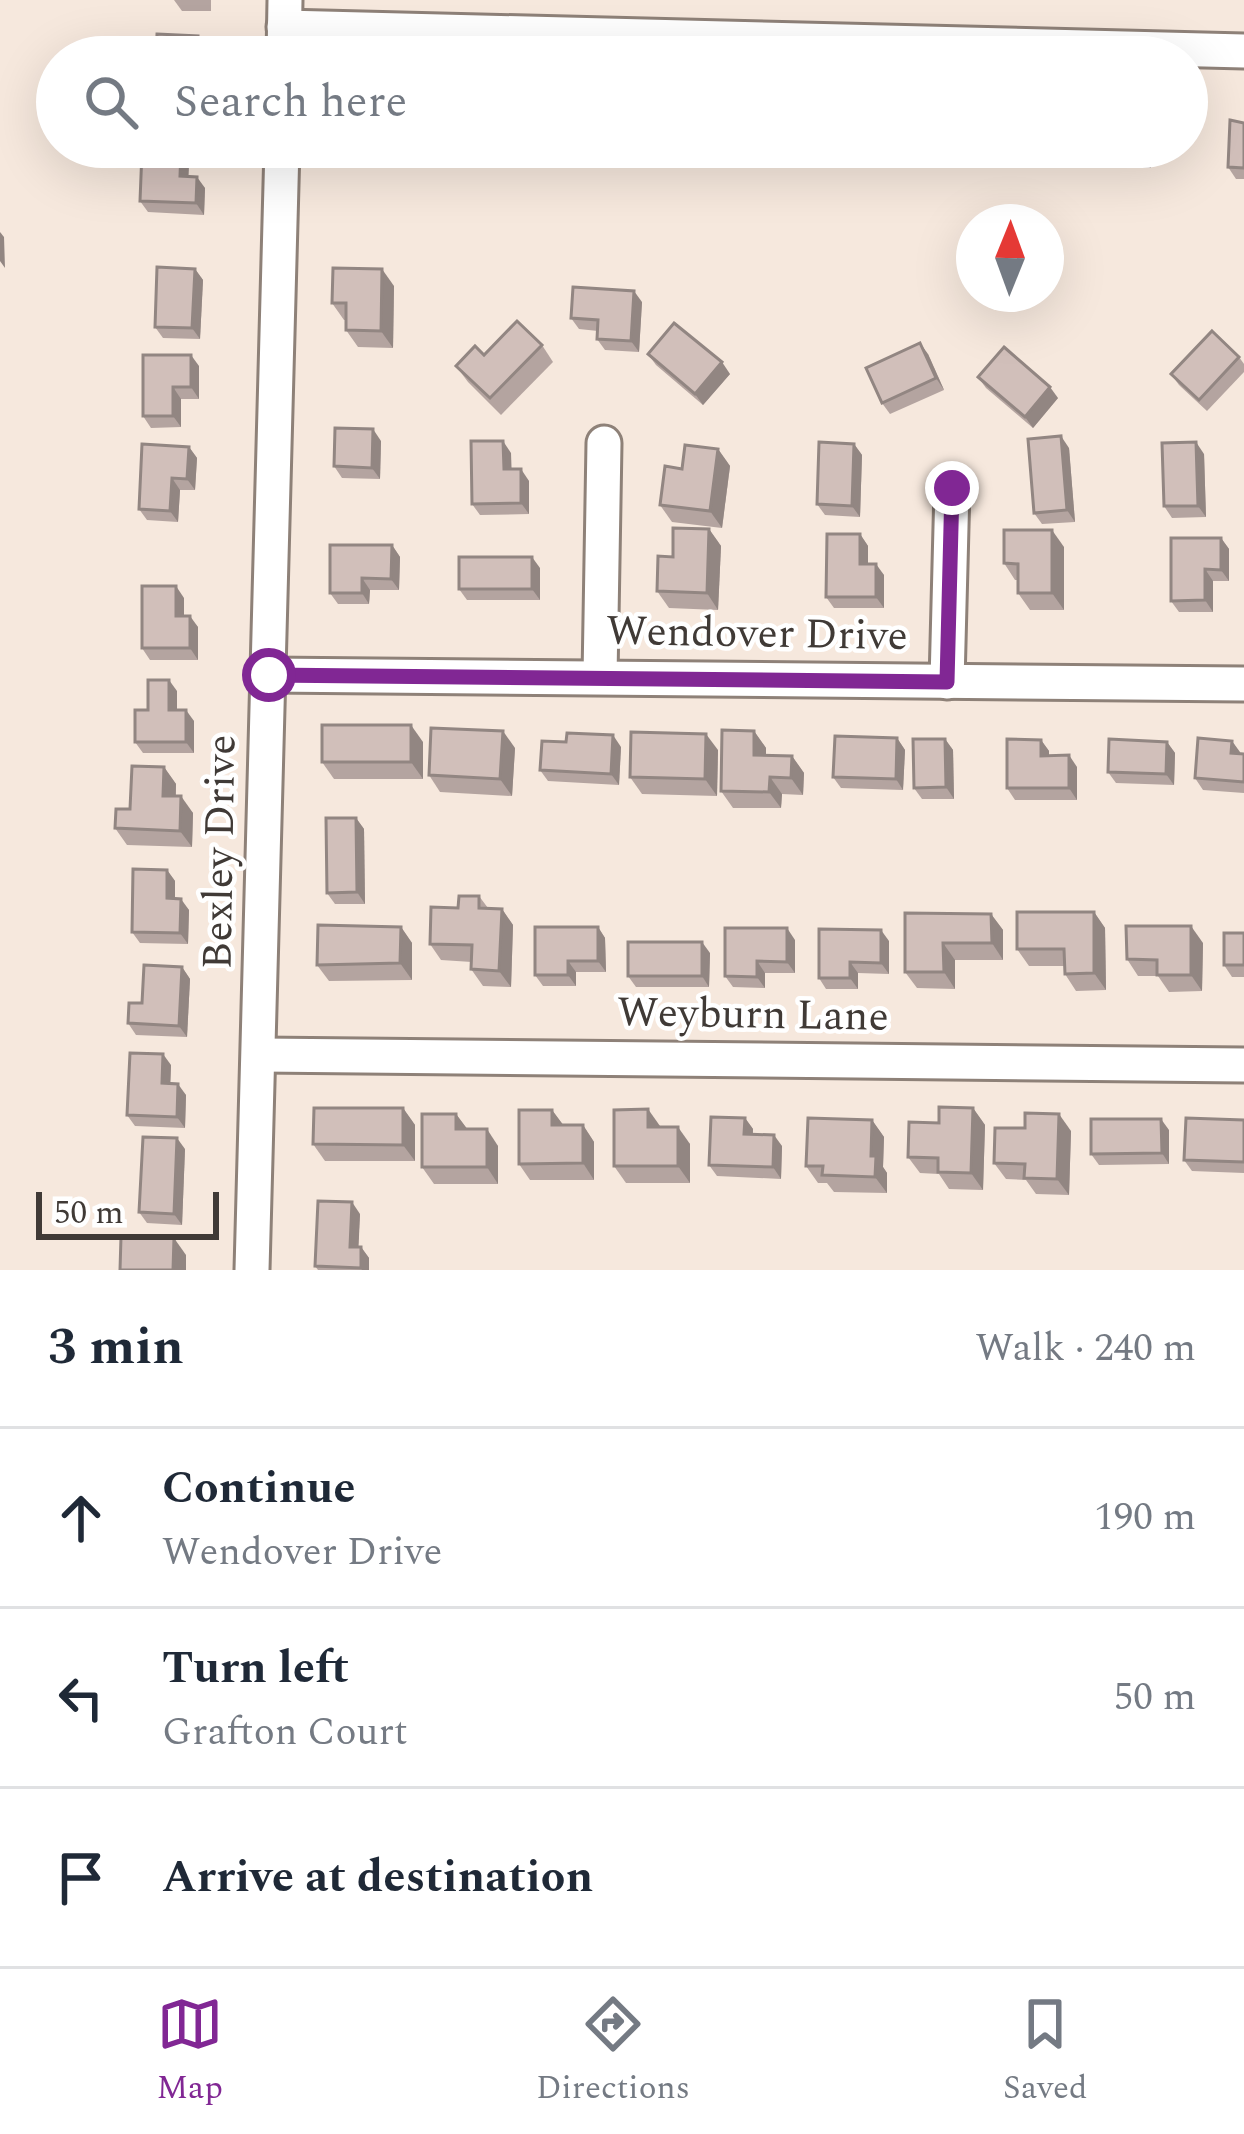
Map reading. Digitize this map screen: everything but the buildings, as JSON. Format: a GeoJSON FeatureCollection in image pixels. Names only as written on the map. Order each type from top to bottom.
{"type":"FeatureCollection","features":[{"type":"Feature","properties":{"kind":"street"},"geometry":{"type":"LineString","coordinates":[[284,28],[618,36]]}},
{"type":"Feature","properties":{"kind":"street"},"geometry":{"type":"LineString","coordinates":[[1208,50],[1244,51]]}},
{"type":"Feature","properties":{"kind":"street","name":"Bexley Drive"},"geometry":{"type":"LineString","coordinates":[[252,1270],[281,168]]}},
{"type":"Feature","properties":{"kind":"street"},"geometry":{"type":"LineString","coordinates":[[600,677],[604,443]]}},
{"type":"Feature","properties":{"kind":"street"},"geometry":{"type":"LineString","coordinates":[[947,682],[952,488]]}},
{"type":"Feature","properties":{"kind":"street","name":"Wendover Drive"},"geometry":{"type":"LineString","coordinates":[[269,675],[1244,684]]}},
{"type":"Feature","properties":{"kind":"street","name":"Weyburn Lane"},"geometry":{"type":"LineString","coordinates":[[261,1054],[1244,1065]]}},
{"type":"Feature","properties":{"kind":"route"},"geometry":{"type":"LineString","coordinates":[[269,675],[947,682],[952,488]]}}]}
